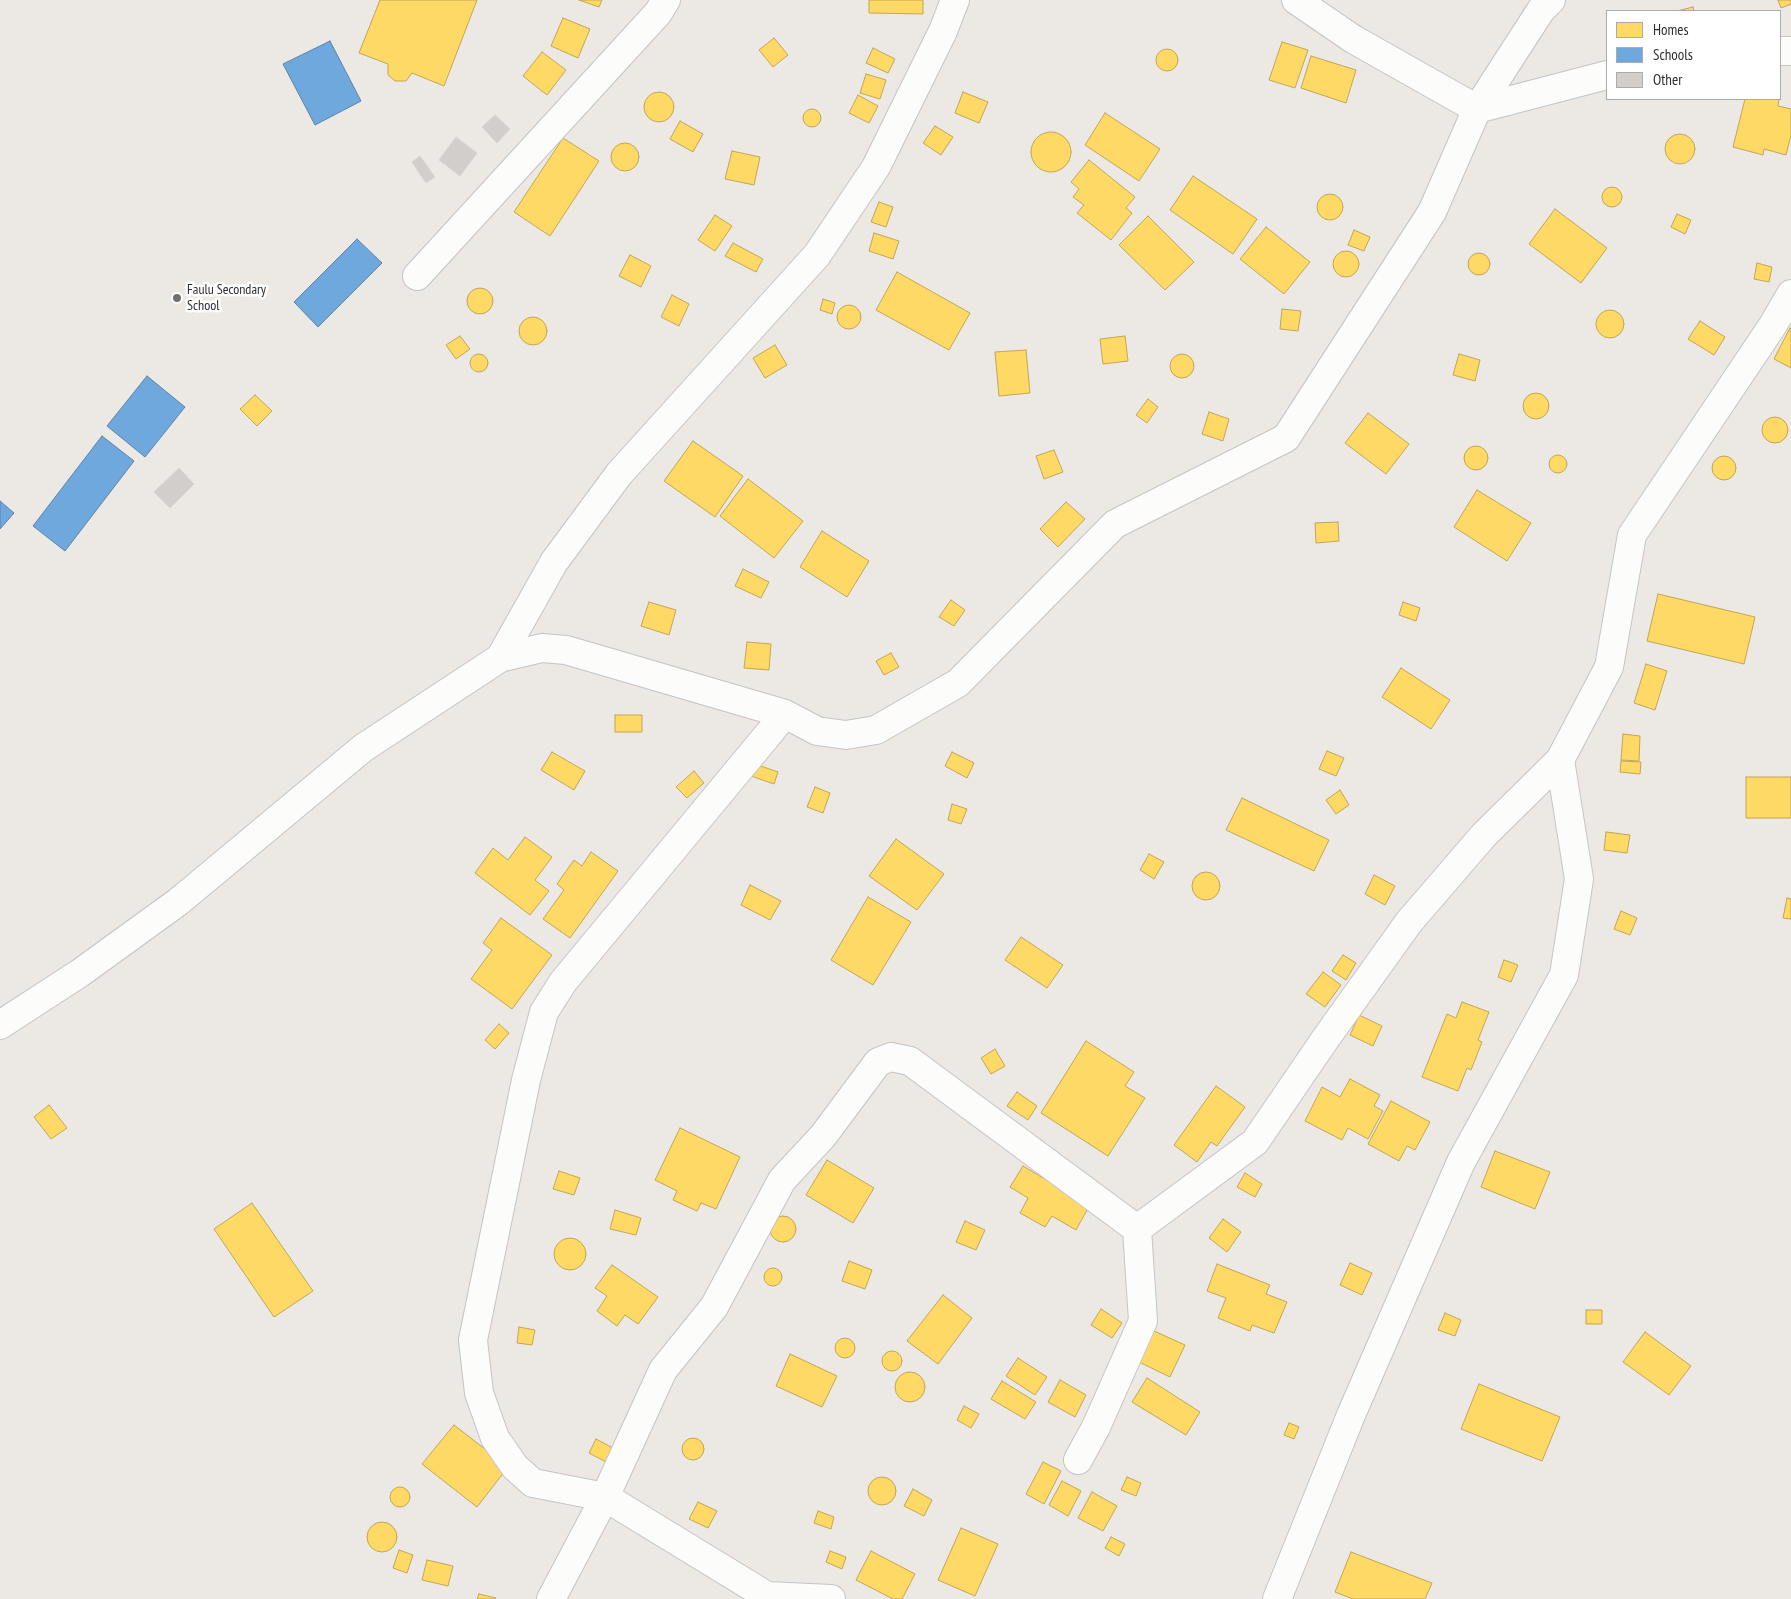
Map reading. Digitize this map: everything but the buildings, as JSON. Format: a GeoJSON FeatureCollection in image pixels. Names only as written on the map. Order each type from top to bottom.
{"type":"FeatureCollection","features":[{"type":"Feature","properties":{"kind":"street"},"geometry":{"type":"LineString","coordinates":[[417,276],[658,13],[666,0]]}},
{"type":"Feature","properties":{"kind":"street"},"geometry":{"type":"LineString","coordinates":[[500,658],[554,562],[619,474],[822,247],[876,167],[943,31],[955,0]]}},
{"type":"Feature","properties":{"kind":"street"},"geometry":{"type":"LineString","coordinates":[[1296,0],[1353,38],[1477,109],[1606,75]]}},
{"type":"Feature","properties":{"kind":"street"},"geometry":{"type":"LineString","coordinates":[[0,1024],[80,974],[178,902],[363,748],[500,658],[542,648],[566,650],[785,714],[817,731],[846,735],[876,730],[958,683],[1115,524],[1286,438],[1432,212],[1477,109],[1541,10],[1551,0]]}},
{"type":"Feature","properties":{"kind":"street"},"geometry":{"type":"LineString","coordinates":[[1137,1228],[1255,1142],[1409,922],[1484,835],[1560,760],[1609,667],[1632,535],[1773,325],[1791,294]]}},
{"type":"Feature","properties":{"kind":"street"},"geometry":{"type":"LineString","coordinates":[[785,714],[563,982],[544,1012],[526,1080],[473,1340],[479,1393],[495,1438],[515,1467],[533,1483],[605,1497],[767,1596],[831,1599]]}},
{"type":"Feature","properties":{"kind":"street"},"geometry":{"type":"LineString","coordinates":[[1277,1599],[1351,1415],[1461,1162],[1564,976],[1579,879],[1560,760]]}},
{"type":"Feature","properties":{"kind":"street"},"geometry":{"type":"LineString","coordinates":[[551,1599],[605,1497],[663,1370],[714,1307],[782,1180],[823,1136],[878,1062],[891,1057],[910,1061],[1137,1228],[1143,1321],[1096,1427],[1078,1460]]}},
{"type":"Feature","properties":{"kind":"place","name":"Faulu Secondary School"},"geometry":{"type":"Point","coordinates":[177,298]}}]}
